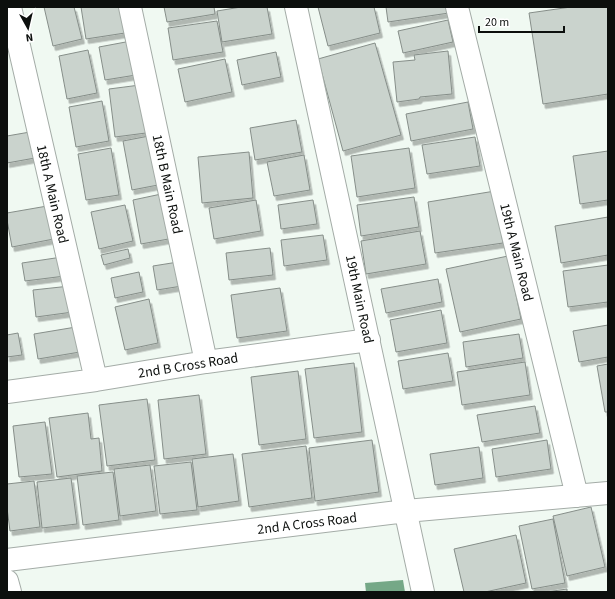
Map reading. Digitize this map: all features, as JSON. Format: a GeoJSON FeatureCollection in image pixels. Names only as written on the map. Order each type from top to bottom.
{"type":"FeatureCollection","features":[{"type":"Feature","properties":{"kind":"street","name":"18th A Main Road"},"geometry":{"type":"LineString","coordinates":[[10,7],[96,380]]}},
{"type":"Feature","properties":{"kind":"street","name":"18th B Main Road"},"geometry":{"type":"LineString","coordinates":[[130,7],[206,362]]}},
{"type":"Feature","properties":{"kind":"street","name":"19th Main Road"},"geometry":{"type":"LineString","coordinates":[[296,7],[423,592]]}},
{"type":"Feature","properties":{"kind":"street","name":"19th A Main Road"},"geometry":{"type":"LineString","coordinates":[[457,7],[577,496]]}},
{"type":"Feature","properties":{"kind":"street","name":"2nd B Cross Road"},"geometry":{"type":"LineString","coordinates":[[7,392],[96,380],[206,362],[369,340]]}},
{"type":"Feature","properties":{"kind":"street","name":"2nd A Cross Road"},"geometry":{"type":"LineString","coordinates":[[7,560],[406,511],[608,493]]}},
{"type":"Feature","properties":{"kind":"street"},"geometry":{"type":"LineString","coordinates":[[7,581],[10,592]]}},
{"type":"Feature","properties":{"kind":"shaded area"},"geometry":{"type":"Polygon","coordinates":[[[403,580],[405,592],[366,592],[365,583],[403,580]]]}},
{"type":"Feature","properties":{"kind":"building"},"geometry":{"type":"Polygon","coordinates":[[[44,7],[74,7],[82,39],[53,46],[44,7]]]}},
{"type":"Feature","properties":{"kind":"building"},"geometry":{"type":"Polygon","coordinates":[[[81,7],[120,7],[125,33],[86,39],[81,7]]]}},
{"type":"Feature","properties":{"kind":"building"},"geometry":{"type":"Polygon","coordinates":[[[164,7],[214,7],[215,14],[167,22],[164,7]]]}},
{"type":"Feature","properties":{"kind":"building"},"geometry":{"type":"Polygon","coordinates":[[[241,7],[267,7],[272,34],[222,42],[217,11],[241,7]]]}},
{"type":"Feature","properties":{"kind":"building"},"geometry":{"type":"Polygon","coordinates":[[[318,7],[374,7],[380,33],[328,46],[318,7]]]}},
{"type":"Feature","properties":{"kind":"building"},"geometry":{"type":"Polygon","coordinates":[[[386,7],[448,7],[449,13],[388,22],[386,7]]]}},
{"type":"Feature","properties":{"kind":"building"},"geometry":{"type":"Polygon","coordinates":[[[571,7],[608,7],[608,94],[543,104],[529,13],[571,7]]]}},
{"type":"Feature","properties":{"kind":"building"},"geometry":{"type":"Polygon","coordinates":[[[448,20],[453,42],[403,53],[398,31],[448,20]]]}},
{"type":"Feature","properties":{"kind":"building"},"geometry":{"type":"Polygon","coordinates":[[[217,21],[223,52],[173,60],[168,28],[217,21]]]}},
{"type":"Feature","properties":{"kind":"building"},"geometry":{"type":"Polygon","coordinates":[[[131,41],[136,75],[105,80],[99,47],[131,41]]]}},
{"type":"Feature","properties":{"kind":"building"},"geometry":{"type":"Polygon","coordinates":[[[375,43],[401,135],[343,151],[318,59],[375,43]]]}},
{"type":"Feature","properties":{"kind":"building"},"geometry":{"type":"Polygon","coordinates":[[[88,50],[97,93],[67,99],[59,56],[88,50]]]}},
{"type":"Feature","properties":{"kind":"building"},"geometry":{"type":"Polygon","coordinates":[[[448,51],[452,94],[420,97],[419,99],[397,102],[393,62],[415,60],[414,55],[448,51]]]}},
{"type":"Feature","properties":{"kind":"building"},"geometry":{"type":"Polygon","coordinates":[[[276,52],[281,77],[242,85],[237,60],[276,52]]]}},
{"type":"Feature","properties":{"kind":"building"},"geometry":{"type":"Polygon","coordinates":[[[225,59],[232,92],[185,102],[178,69],[225,59]]]}},
{"type":"Feature","properties":{"kind":"building"},"geometry":{"type":"Polygon","coordinates":[[[140,85],[146,133],[115,137],[109,89],[140,85]]]}},
{"type":"Feature","properties":{"kind":"building"},"geometry":{"type":"Polygon","coordinates":[[[102,101],[109,141],[76,147],[69,107],[102,101]]]}},
{"type":"Feature","properties":{"kind":"building"},"geometry":{"type":"Polygon","coordinates":[[[468,102],[473,129],[411,141],[406,114],[468,102]]]}},
{"type":"Feature","properties":{"kind":"building"},"geometry":{"type":"Polygon","coordinates":[[[296,120],[302,152],[255,160],[250,128],[296,120]]]}},
{"type":"Feature","properties":{"kind":"building"},"geometry":{"type":"Polygon","coordinates":[[[30,132],[35,158],[7,163],[7,136],[30,132]]]}},
{"type":"Feature","properties":{"kind":"building"},"geometry":{"type":"Polygon","coordinates":[[[149,136],[158,185],[132,190],[123,141],[149,136]]]}},
{"type":"Feature","properties":{"kind":"building"},"geometry":{"type":"Polygon","coordinates":[[[475,137],[480,166],[427,174],[422,145],[475,137]]]}},
{"type":"Feature","properties":{"kind":"building"},"geometry":{"type":"Polygon","coordinates":[[[111,148],[119,195],[86,200],[78,154],[111,148]]]}},
{"type":"Feature","properties":{"kind":"building"},"geometry":{"type":"Polygon","coordinates":[[[409,148],[415,188],[357,197],[351,156],[409,148]]]}},
{"type":"Feature","properties":{"kind":"building"},"geometry":{"type":"Polygon","coordinates":[[[608,151],[608,200],[580,204],[573,156],[608,151]]]}},
{"type":"Feature","properties":{"kind":"building"},"geometry":{"type":"Polygon","coordinates":[[[249,152],[253,198],[202,203],[198,157],[249,152]]]}},
{"type":"Feature","properties":{"kind":"building"},"geometry":{"type":"Polygon","coordinates":[[[304,155],[310,190],[274,196],[267,162],[304,155]]]}},
{"type":"Feature","properties":{"kind":"building"},"geometry":{"type":"Polygon","coordinates":[[[495,191],[503,243],[435,253],[428,202],[495,191]]]}},
{"type":"Feature","properties":{"kind":"building"},"geometry":{"type":"Polygon","coordinates":[[[166,193],[174,238],[141,244],[133,200],[166,193]]]}},
{"type":"Feature","properties":{"kind":"building"},"geometry":{"type":"Polygon","coordinates":[[[414,197],[419,227],[361,236],[357,205],[414,197]]]}},
{"type":"Feature","properties":{"kind":"building"},"geometry":{"type":"Polygon","coordinates":[[[256,200],[261,231],[214,239],[209,208],[256,200]]]}},
{"type":"Feature","properties":{"kind":"building"},"geometry":{"type":"Polygon","coordinates":[[[313,200],[317,224],[281,229],[278,205],[313,200]]]}},
{"type":"Feature","properties":{"kind":"building"},"geometry":{"type":"Polygon","coordinates":[[[53,205],[59,238],[12,247],[7,213],[53,205]]]}},
{"type":"Feature","properties":{"kind":"building"},"geometry":{"type":"Polygon","coordinates":[[[125,205],[133,241],[99,249],[91,212],[125,205]]]}},
{"type":"Feature","properties":{"kind":"building"},"geometry":{"type":"Polygon","coordinates":[[[608,217],[608,255],[561,263],[555,226],[608,217]]]}},
{"type":"Feature","properties":{"kind":"building"},"geometry":{"type":"Polygon","coordinates":[[[420,231],[426,264],[366,274],[361,241],[420,231]]]}},
{"type":"Feature","properties":{"kind":"building"},"geometry":{"type":"Polygon","coordinates":[[[323,235],[327,260],[284,266],[281,240],[323,235]]]}},
{"type":"Feature","properties":{"kind":"building"},"geometry":{"type":"Polygon","coordinates":[[[270,248],[273,275],[229,280],[226,253],[270,248]]]}},
{"type":"Feature","properties":{"kind":"building"},"geometry":{"type":"Polygon","coordinates":[[[128,249],[130,258],[104,265],[101,255],[128,249]]]}},
{"type":"Feature","properties":{"kind":"building"},"geometry":{"type":"Polygon","coordinates":[[[508,256],[521,319],[460,332],[446,269],[508,256]]]}},
{"type":"Feature","properties":{"kind":"building"},"geometry":{"type":"Polygon","coordinates":[[[62,257],[65,276],[25,281],[22,263],[62,257]]]}},
{"type":"Feature","properties":{"kind":"building"},"geometry":{"type":"Polygon","coordinates":[[[178,262],[182,286],[157,290],[153,266],[178,262]]]}},
{"type":"Feature","properties":{"kind":"building"},"geometry":{"type":"Polygon","coordinates":[[[608,265],[608,302],[568,307],[563,271],[608,265]]]}},
{"type":"Feature","properties":{"kind":"building"},"geometry":{"type":"Polygon","coordinates":[[[139,272],[143,292],[115,298],[111,278],[139,272]]]}},
{"type":"Feature","properties":{"kind":"building"},"geometry":{"type":"Polygon","coordinates":[[[438,279],[442,302],[386,313],[381,289],[438,279]]]}},
{"type":"Feature","properties":{"kind":"building"},"geometry":{"type":"Polygon","coordinates":[[[70,286],[73,312],[36,317],[33,290],[70,286]]]}},
{"type":"Feature","properties":{"kind":"building"},"geometry":{"type":"Polygon","coordinates":[[[280,288],[287,331],[237,338],[231,295],[280,288]]]}},
{"type":"Feature","properties":{"kind":"building"},"geometry":{"type":"Polygon","coordinates":[[[149,299],[158,343],[125,350],[115,307],[149,299]]]}},
{"type":"Feature","properties":{"kind":"building"},"geometry":{"type":"Polygon","coordinates":[[[441,310],[447,343],[396,352],[390,320],[441,310]]]}},
{"type":"Feature","properties":{"kind":"building"},"geometry":{"type":"Polygon","coordinates":[[[608,325],[608,357],[579,362],[573,331],[608,325]]]}},
{"type":"Feature","properties":{"kind":"building"},"geometry":{"type":"Polygon","coordinates":[[[76,327],[80,352],[38,359],[34,334],[76,327]]]}},
{"type":"Feature","properties":{"kind":"building"},"geometry":{"type":"Polygon","coordinates":[[[18,333],[22,355],[7,357],[7,335],[18,333]]]}},
{"type":"Feature","properties":{"kind":"building"},"geometry":{"type":"Polygon","coordinates":[[[519,334],[523,358],[466,367],[463,342],[519,334]]]}},
{"type":"Feature","properties":{"kind":"building"},"geometry":{"type":"Polygon","coordinates":[[[448,353],[453,381],[403,389],[398,361],[448,353]]]}},
{"type":"Feature","properties":{"kind":"building"},"geometry":{"type":"Polygon","coordinates":[[[525,362],[530,395],[462,405],[457,372],[525,362]]]}},
{"type":"Feature","properties":{"kind":"building"},"geometry":{"type":"Polygon","coordinates":[[[354,363],[362,432],[314,438],[305,369],[354,363]]]}},
{"type":"Feature","properties":{"kind":"building"},"geometry":{"type":"Polygon","coordinates":[[[608,364],[608,412],[605,412],[597,366],[608,364]]]}},
{"type":"Feature","properties":{"kind":"building"},"geometry":{"type":"Polygon","coordinates":[[[298,371],[306,439],[259,445],[251,377],[298,371]]]}},
{"type":"Feature","properties":{"kind":"building"},"geometry":{"type":"Polygon","coordinates":[[[199,395],[206,454],[164,459],[158,400],[199,395]]]}},
{"type":"Feature","properties":{"kind":"building"},"geometry":{"type":"Polygon","coordinates":[[[147,399],[155,460],[107,466],[99,405],[147,399]]]}},
{"type":"Feature","properties":{"kind":"building"},"geometry":{"type":"Polygon","coordinates":[[[535,406],[540,433],[482,442],[477,415],[535,406]]]}},
{"type":"Feature","properties":{"kind":"building"},"geometry":{"type":"Polygon","coordinates":[[[88,413],[91,439],[99,438],[102,471],[57,477],[49,418],[88,413]]]}},
{"type":"Feature","properties":{"kind":"building"},"geometry":{"type":"Polygon","coordinates":[[[45,422],[52,474],[19,477],[13,426],[45,422]]]}},
{"type":"Feature","properties":{"kind":"building"},"geometry":{"type":"Polygon","coordinates":[[[372,440],[379,492],[315,501],[309,448],[372,440]]]}},
{"type":"Feature","properties":{"kind":"building"},"geometry":{"type":"Polygon","coordinates":[[[547,440],[551,469],[496,477],[492,449],[547,440]]]}},
{"type":"Feature","properties":{"kind":"building"},"geometry":{"type":"Polygon","coordinates":[[[306,446],[312,498],[249,507],[242,454],[306,446]]]}},
{"type":"Feature","properties":{"kind":"building"},"geometry":{"type":"Polygon","coordinates":[[[479,447],[483,478],[435,485],[430,454],[479,447]]]}},
{"type":"Feature","properties":{"kind":"building"},"geometry":{"type":"Polygon","coordinates":[[[233,454],[239,501],[198,507],[192,459],[233,454]]]}},
{"type":"Feature","properties":{"kind":"building"},"geometry":{"type":"Polygon","coordinates":[[[191,462],[197,510],[160,514],[154,466],[191,462]]]}},
{"type":"Feature","properties":{"kind":"building"},"geometry":{"type":"Polygon","coordinates":[[[150,465],[156,511],[120,516],[114,469],[150,465]]]}},
{"type":"Feature","properties":{"kind":"building"},"geometry":{"type":"Polygon","coordinates":[[[113,472],[119,520],[83,525],[77,476],[113,472]]]}},
{"type":"Feature","properties":{"kind":"building"},"geometry":{"type":"Polygon","coordinates":[[[71,478],[77,524],[42,528],[37,482],[71,478]]]}},
{"type":"Feature","properties":{"kind":"building"},"geometry":{"type":"Polygon","coordinates":[[[34,481],[40,527],[10,531],[7,508],[7,484],[34,481]]]}},
{"type":"Feature","properties":{"kind":"building"},"geometry":{"type":"Polygon","coordinates":[[[591,507],[605,567],[567,576],[553,516],[591,507]]]}},
{"type":"Feature","properties":{"kind":"building"},"geometry":{"type":"Polygon","coordinates":[[[553,519],[565,583],[532,589],[519,526],[553,519]]]}},
{"type":"Feature","properties":{"kind":"building"},"geometry":{"type":"Polygon","coordinates":[[[516,535],[526,583],[485,592],[464,592],[454,549],[516,535]]]}},
{"type":"Feature","properties":{"kind":"building"},"geometry":{"type":"Polygon","coordinates":[[[567,589],[567,592],[546,592],[567,589]]]}}]}
